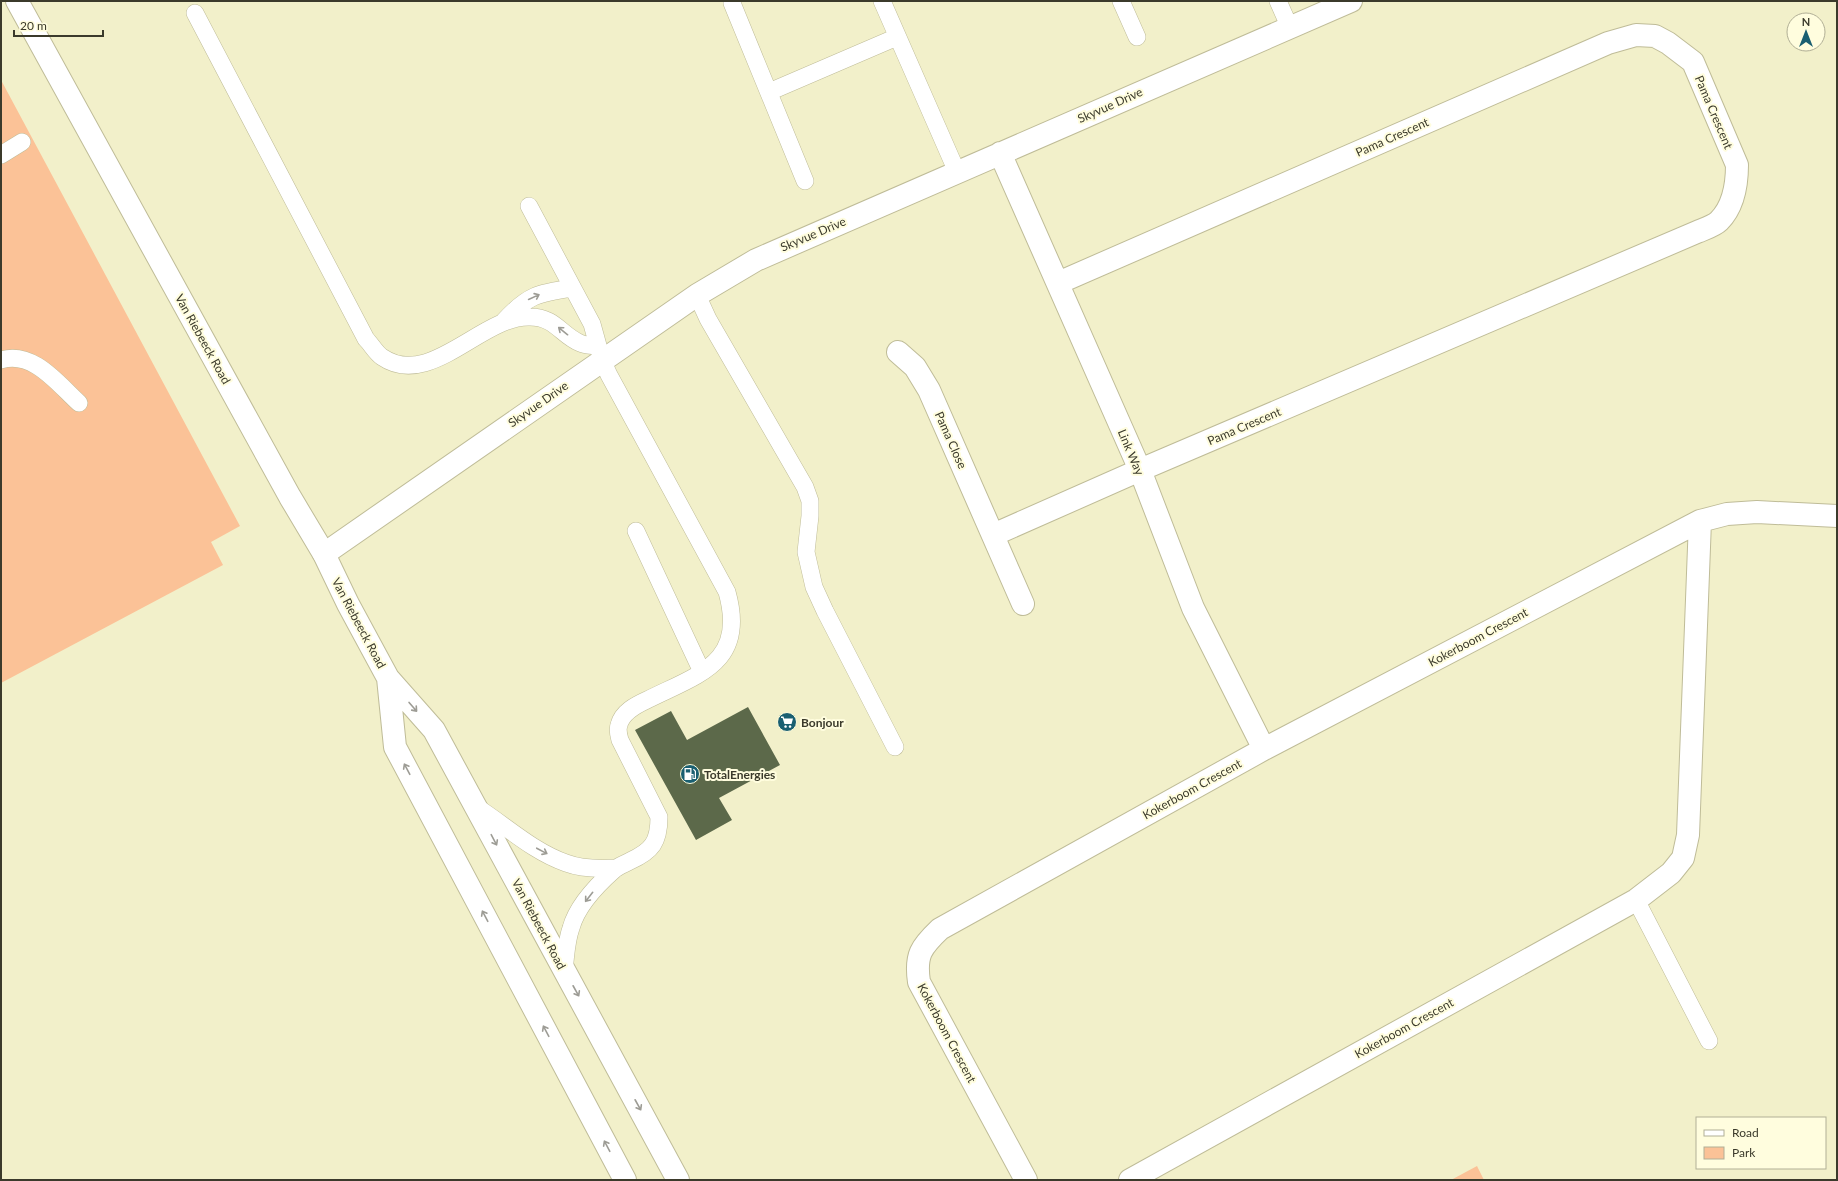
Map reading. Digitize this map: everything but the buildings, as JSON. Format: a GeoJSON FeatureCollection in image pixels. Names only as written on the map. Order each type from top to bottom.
{"type":"FeatureCollection","features":[{"type":"Feature","properties":{"kind":"street","name":"Van Riebeeck Road"},"geometry":{"type":"LineString","coordinates":[[17,1],[290,497],[324,554],[348,604],[388,678],[434,730],[678,1180]]}},
{"type":"Feature","properties":{"kind":"street","name":"Skyvue Drive"},"geometry":{"type":"LineString","coordinates":[[324,554],[600,353],[756,260],[1351,1]]}},
{"type":"Feature","properties":{"kind":"street","name":"Pama Crescent"},"geometry":{"type":"LineString","coordinates":[[1058,283],[1608,43],[1636,35],[1654,36],[1668,42],[1693,62],[1736,165],[1737,180],[1734,195],[1730,207],[1718,222],[1140,470]]}},
{"type":"Feature","properties":{"kind":"street","name":"Link Way"},"geometry":{"type":"LineString","coordinates":[[1000,153],[1140,470],[1193,608],[1264,749]]}},
{"type":"Feature","properties":{"kind":"street","name":"Pama Close"},"geometry":{"type":"LineString","coordinates":[[898,352],[915,368],[930,390],[1023,604]]}},
{"type":"Feature","properties":{"kind":"street"},"geometry":{"type":"LineString","coordinates":[[993,535],[1140,470]]}},
{"type":"Feature","properties":{"kind":"street","name":"Kokerboom Crescent"},"geometry":{"type":"LineString","coordinates":[[1026,1180],[919,982],[917,967],[919,954],[927,942],[940,929],[1264,749],[1700,521],[1727,514],[1757,512],[1837,516]]}},
{"type":"Feature","properties":{"kind":"street","name":"Kokerboom Crescent"},"geometry":{"type":"LineString","coordinates":[[1130,1180],[1636,900],[1671,873],[1682,858],[1688,835],[1700,521]]}},
{"type":"Feature","properties":{"kind":"street","name":"Van Riebeeck Road"},"geometry":{"type":"LineString","coordinates":[[388,678],[395,747],[625,1180]]}},
{"type":"Feature","properties":{"kind":"lane"},"geometry":{"type":"LineString","coordinates":[[882,1],[957,172]]}},
{"type":"Feature","properties":{"kind":"lane"},"geometry":{"type":"LineString","coordinates":[[1121,1],[1137,37]]}},
{"type":"Feature","properties":{"kind":"lane"},"geometry":{"type":"LineString","coordinates":[[1278,1],[1290,28]]}},
{"type":"Feature","properties":{"kind":"lane"},"geometry":{"type":"LineString","coordinates":[[732,3],[805,181]]}},
{"type":"Feature","properties":{"kind":"lane"},"geometry":{"type":"LineString","coordinates":[[195,13],[366,339],[382,357],[404,366],[431,361],[504,322],[518,317],[540,318],[552,323],[580,343],[600,353]]}},
{"type":"Feature","properties":{"kind":"lane"},"geometry":{"type":"LineString","coordinates":[[769,92],[897,37]]}},
{"type":"Feature","properties":{"kind":"lane"},"geometry":{"type":"LineString","coordinates":[[1,155],[22,142]]}},
{"type":"Feature","properties":{"kind":"lane"},"geometry":{"type":"LineString","coordinates":[[529,206],[592,324],[600,353],[621,398],[728,592],[733,611],[732,632],[727,647],[718,661],[702,672],[635,706],[621,719],[618,727],[620,740],[659,817],[659,830],[655,842],[645,854],[615,868],[597,886],[582,905],[571,927],[564,970]]}},
{"type":"Feature","properties":{"kind":"lane"},"geometry":{"type":"LineString","coordinates":[[504,322],[521,303],[530,298],[545,292],[572,288]]}},
{"type":"Feature","properties":{"kind":"lane"},"geometry":{"type":"LineString","coordinates":[[697,295],[708,320],[805,487],[810,500],[810,516],[806,552],[814,587],[895,747]]}},
{"type":"Feature","properties":{"kind":"lane"},"geometry":{"type":"LineString","coordinates":[[1,360],[15,358],[24,359],[35,364],[79,403]]}},
{"type":"Feature","properties":{"kind":"lane"},"geometry":{"type":"LineString","coordinates":[[636,531],[702,672]]}},
{"type":"Feature","properties":{"kind":"lane"},"geometry":{"type":"LineString","coordinates":[[475,806],[503,824],[523,840],[566,864],[592,869],[615,868]]}},
{"type":"Feature","properties":{"kind":"lane"},"geometry":{"type":"LineString","coordinates":[[1636,900],[1709,1041]]}},
{"type":"Feature","properties":{"kind":"green space"},"geometry":{"type":"Polygon","coordinates":[[[1,80],[240,526],[211,542],[223,565],[1,683],[1,80]]]}},
{"type":"Feature","properties":{"kind":"green space"},"geometry":{"type":"Polygon","coordinates":[[[1477,1166],[1484,1180],[1451,1180],[1477,1166]]]}},
{"type":"Feature","properties":{"kind":"place","name":"Bonjour"},"geometry":{"type":"Point","coordinates":[787,722]}},
{"type":"Feature","properties":{"kind":"place","name":"TotalEnergies"},"geometry":{"type":"Point","coordinates":[690,774]}}]}
